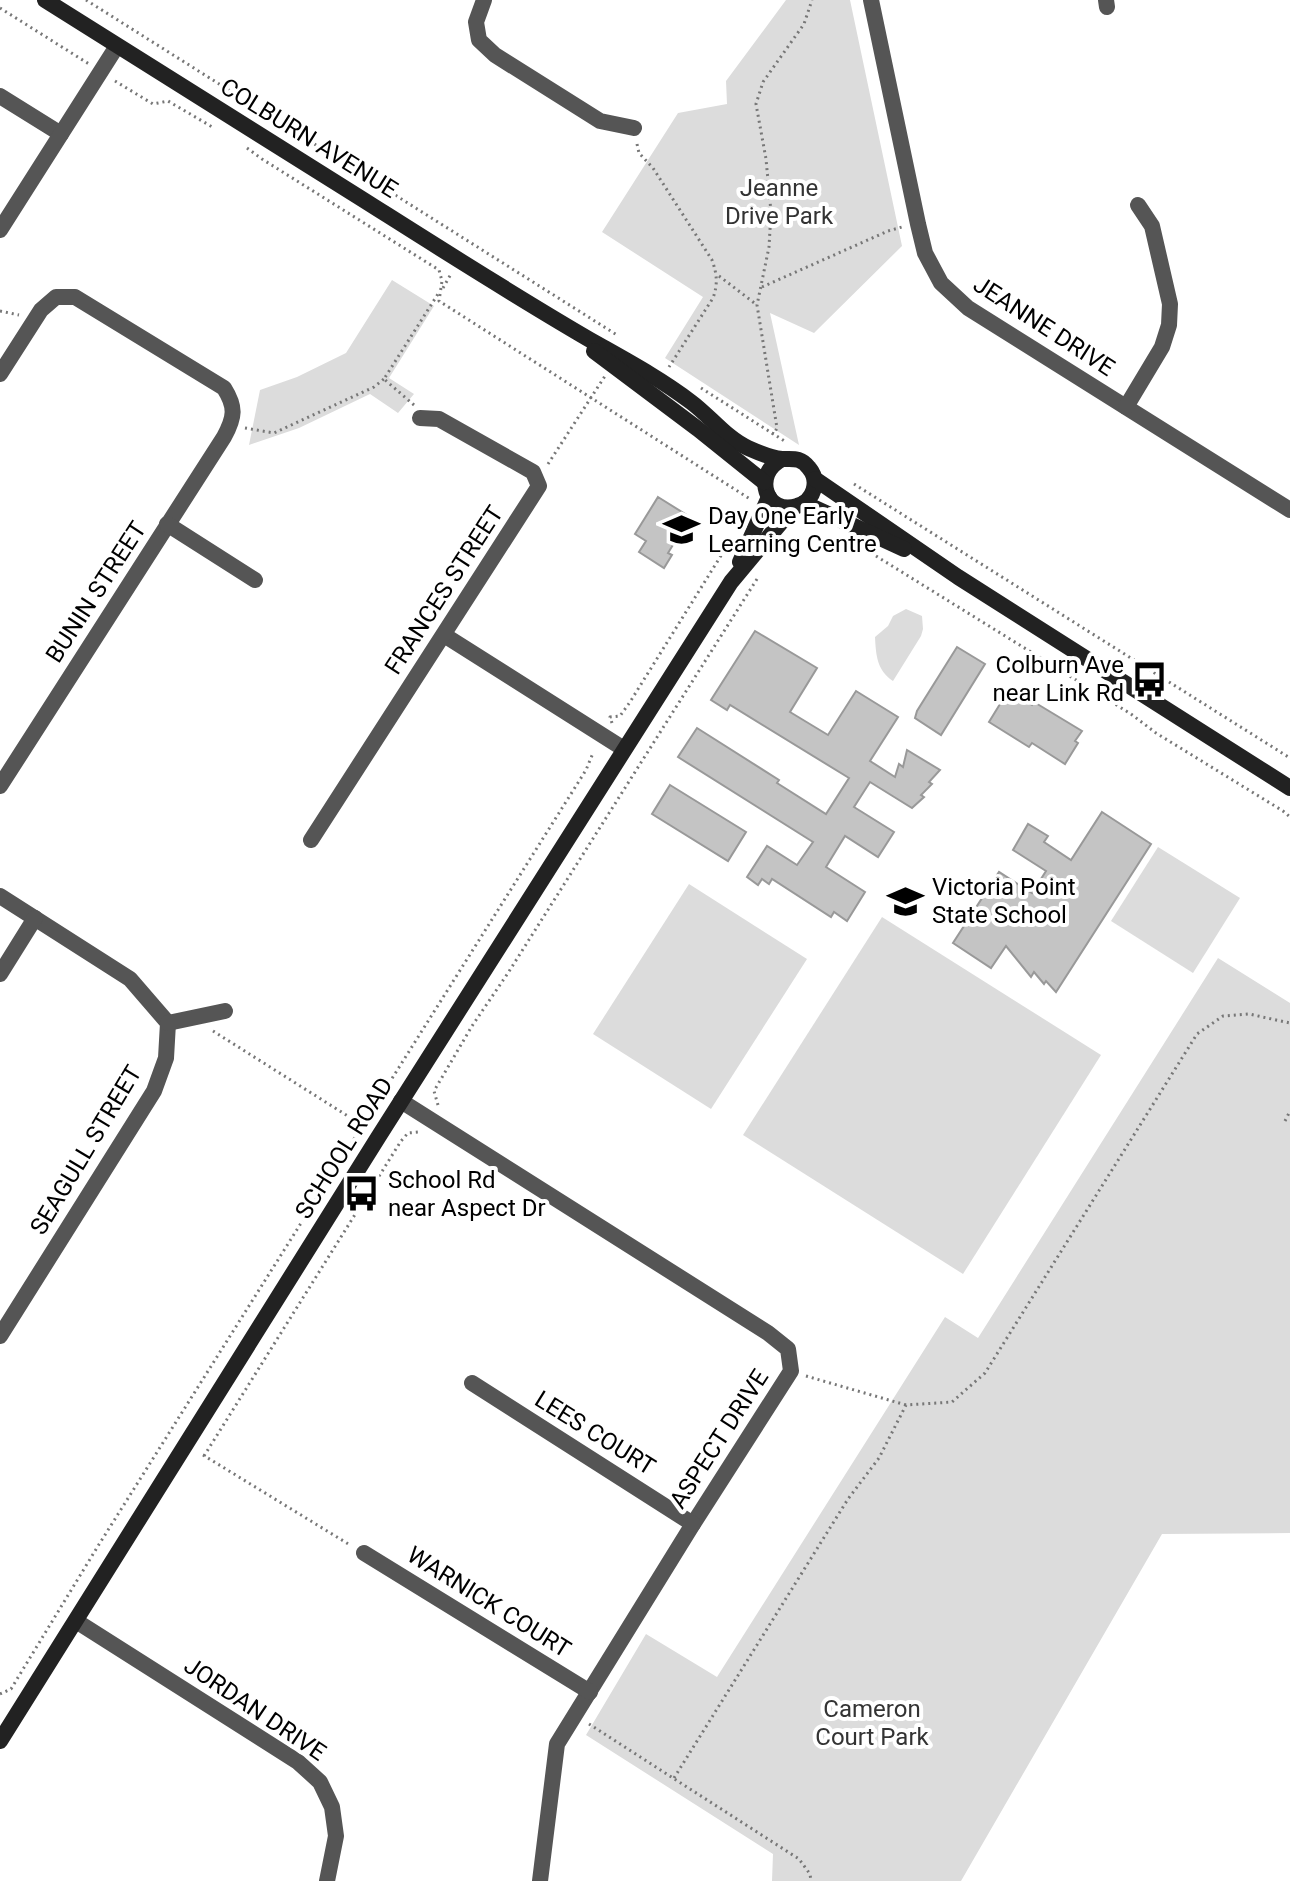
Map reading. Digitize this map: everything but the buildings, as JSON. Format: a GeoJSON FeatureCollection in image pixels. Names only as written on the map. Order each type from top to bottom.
{"type":"FeatureCollection","features":[{"type":"Feature","properties":{"kind":"main road","name":"COLBURN AVENUE"},"geometry":{"type":"LineString","coordinates":[[45,0],[548,316],[665,382],[747,448],[782,459],[799,459],[807,464],[815,479],[942,566],[1290,788]]}},
{"type":"Feature","properties":{"kind":"main road","name":"COLBURN AVENUE"},"geometry":{"type":"LineString","coordinates":[[548,316],[698,429],[767,490],[780,506],[798,505],[942,566]]}},
{"type":"Feature","properties":{"kind":"main road"},"geometry":{"type":"LineString","coordinates":[[767,490],[769,467],[782,459]]}},
{"type":"Feature","properties":{"kind":"main road"},"geometry":{"type":"LineString","coordinates":[[798,505],[813,493],[815,479]]}},
{"type":"Feature","properties":{"kind":"main road","name":"SCHOOL ROAD"},"geometry":{"type":"LineString","coordinates":[[731,582],[767,490]]}},
{"type":"Feature","properties":{"kind":"main road","name":"SCHOOL ROAD"},"geometry":{"type":"LineString","coordinates":[[0,1741],[6,1718],[76,1621],[731,582],[798,505]]}},
{"type":"Feature","properties":{"kind":"street"},"geometry":{"type":"LineString","coordinates":[[484,0],[476,22],[479,40],[495,55],[600,121],[634,128]]}},
{"type":"Feature","properties":{"kind":"street","name":"JEANNE DRIVE"},"geometry":{"type":"LineString","coordinates":[[871,0],[925,253],[941,283],[968,308],[1290,510]]}},
{"type":"Feature","properties":{"kind":"street"},"geometry":{"type":"LineString","coordinates":[[0,230],[117,46]]}},
{"type":"Feature","properties":{"kind":"street"},"geometry":{"type":"LineString","coordinates":[[0,96],[61,134]]}},
{"type":"Feature","properties":{"kind":"street"},"geometry":{"type":"LineString","coordinates":[[1126,407],[1162,347],[1169,325],[1170,304],[1152,226],[1138,205]]}},
{"type":"Feature","properties":{"kind":"street"},"geometry":{"type":"LineString","coordinates":[[0,374],[41,310],[56,297],[75,297],[224,388],[232,402],[231,424]]}},
{"type":"Feature","properties":{"kind":"street"},"geometry":{"type":"LineString","coordinates":[[420,418],[439,419],[533,472],[539,486]]}},
{"type":"Feature","properties":{"kind":"street","name":"BUNIN STREET"},"geometry":{"type":"LineString","coordinates":[[0,786],[231,424]]}},
{"type":"Feature","properties":{"kind":"street","name":"FRANCES STREET"},"geometry":{"type":"LineString","coordinates":[[311,840],[539,486]]}},
{"type":"Feature","properties":{"kind":"street"},"geometry":{"type":"LineString","coordinates":[[167,524],[255,580]]}},
{"type":"Feature","properties":{"kind":"street"},"geometry":{"type":"LineString","coordinates":[[444,635],[624,749]]}},
{"type":"Feature","properties":{"kind":"street"},"geometry":{"type":"LineString","coordinates":[[0,896],[130,979],[168,1023],[225,1011]]}},
{"type":"Feature","properties":{"kind":"street"},"geometry":{"type":"LineString","coordinates":[[0,974],[35,918]]}},
{"type":"Feature","properties":{"kind":"street","name":"SEAGULL STREET"},"geometry":{"type":"LineString","coordinates":[[0,1336],[154,1091],[166,1058],[168,1023]]}},
{"type":"Feature","properties":{"kind":"street","name":"ASPECT DRIVE"},"geometry":{"type":"LineString","coordinates":[[401,1101],[768,1333],[788,1349],[791,1371],[557,1744],[540,1881]]}},
{"type":"Feature","properties":{"kind":"street","name":"LEES COURT"},"geometry":{"type":"LineString","coordinates":[[472,1383],[693,1524]]}},
{"type":"Feature","properties":{"kind":"street","name":"WARNICK COURT"},"geometry":{"type":"LineString","coordinates":[[364,1553],[590,1692]]}},
{"type":"Feature","properties":{"kind":"street","name":"JORDAN DRIVE"},"geometry":{"type":"LineString","coordinates":[[76,1621],[298,1762],[320,1782],[332,1807],[336,1836],[327,1881]]}},
{"type":"Feature","properties":{"kind":"path"},"geometry":{"type":"LineString","coordinates":[[747,448],[761,426],[774,434],[777,428],[757,305],[769,247],[771,212],[756,104],[763,82],[804,24],[812,0]]}},
{"type":"Feature","properties":{"kind":"path"},"geometry":{"type":"LineString","coordinates":[[0,8],[153,104],[168,101],[216,129]]}},
{"type":"Feature","properties":{"kind":"path"},"geometry":{"type":"LineString","coordinates":[[634,128],[639,153],[653,168],[712,260],[717,275],[713,298],[669,368],[665,382]]}},
{"type":"Feature","properties":{"kind":"path"},"geometry":{"type":"LineString","coordinates":[[240,142],[439,270],[442,281],[439,301],[750,498],[753,505]]}},
{"type":"Feature","properties":{"kind":"path"},"geometry":{"type":"LineString","coordinates":[[761,287],[888,231],[918,224]]}},
{"type":"Feature","properties":{"kind":"path"},"geometry":{"type":"LineString","coordinates":[[231,424],[274,433],[374,387],[384,379],[460,261]]}},
{"type":"Feature","properties":{"kind":"path"},"geometry":{"type":"LineString","coordinates":[[717,275],[757,305]]}},
{"type":"Feature","properties":{"kind":"path"},"geometry":{"type":"LineString","coordinates":[[539,486],[547,464],[612,366]]}},
{"type":"Feature","properties":{"kind":"path"},"geometry":{"type":"LineString","coordinates":[[384,379],[412,402],[420,418]]}},
{"type":"Feature","properties":{"kind":"path"},"geometry":{"type":"LineString","coordinates":[[612,723],[610,717],[620,716],[630,702],[728,545]]}},
{"type":"Feature","properties":{"kind":"path"},"geometry":{"type":"LineString","coordinates":[[868,552],[1131,714],[1290,817]]}},
{"type":"Feature","properties":{"kind":"path"},"geometry":{"type":"LineString","coordinates":[[436,1112],[439,1106],[434,1091],[472,1026],[762,571]]}},
{"type":"Feature","properties":{"kind":"path"},"geometry":{"type":"LineString","coordinates":[[0,1694],[11,1689],[586,770],[593,753]]}},
{"type":"Feature","properties":{"kind":"path"},"geometry":{"type":"LineString","coordinates":[[791,1371],[906,1405],[952,1402],[985,1373],[1197,1034],[1223,1016],[1249,1014],[1290,1023]]}},
{"type":"Feature","properties":{"kind":"path"},"geometry":{"type":"LineString","coordinates":[[193,1018],[379,1136]]}},
{"type":"Feature","properties":{"kind":"path"},"geometry":{"type":"LineString","coordinates":[[1285,1121],[1290,1111]]}},
{"type":"Feature","properties":{"kind":"path"},"geometry":{"type":"LineString","coordinates":[[364,1553],[204,1456],[401,1141],[408,1133],[419,1132]]}},
{"type":"Feature","properties":{"kind":"path"},"geometry":{"type":"LineString","coordinates":[[674,1778],[848,1499],[879,1458],[906,1405]]}},
{"type":"Feature","properties":{"kind":"path"},"geometry":{"type":"LineString","coordinates":[[575,1715],[799,1859],[810,1874],[811,1881]]}},
{"type":"Feature","properties":{"kind":"green space","name":"Jeanne Drive Park"},"geometry":{"type":"Polygon","coordinates":[[[786,0],[850,0],[902,246],[814,333],[770,313],[799,445],[665,358],[703,297],[602,232],[678,113],[727,104],[726,81],[786,0]]]}},
{"type":"Feature","properties":{"kind":"green space"},"geometry":{"type":"Polygon","coordinates":[[[392,280],[434,306],[389,378],[414,394],[398,413],[370,394],[299,428],[249,445],[260,390],[297,377],[346,353],[392,280]]]}},
{"type":"Feature","properties":{"kind":"green space"},"geometry":{"type":"Polygon","coordinates":[[[906,609],[922,616],[923,629],[893,681],[878,662],[875,637],[888,626],[893,616],[906,609]]]}},
{"type":"Feature","properties":{"kind":"green space"},"geometry":{"type":"Polygon","coordinates":[[[1158,847],[1240,898],[1193,973],[1111,921],[1158,847]]]}},
{"type":"Feature","properties":{"kind":"green space"},"geometry":{"type":"Polygon","coordinates":[[[689,884],[807,959],[711,1109],[593,1034],[689,884]]]}},
{"type":"Feature","properties":{"kind":"green space"},"geometry":{"type":"Polygon","coordinates":[[[882,917],[1101,1055],[963,1274],[743,1135],[882,917]]]}},
{"type":"Feature","properties":{"kind":"green space","name":"Cameron Court Park"},"geometry":{"type":"Polygon","coordinates":[[[1218,958],[1290,1003],[1290,1533],[1162,1534],[961,1881],[772,1881],[773,1854],[586,1735],[646,1634],[717,1677],[945,1317],[978,1338],[1218,958]]]}},
{"type":"Feature","properties":{"kind":"place","name":"Day One Early Learning Centre"},"geometry":{"type":"Point","coordinates":[682,530]}},
{"type":"Feature","properties":{"kind":"place","name":"Colburn Ave near Link Rd"},"geometry":{"type":"Point","coordinates":[1150,679]}},
{"type":"Feature","properties":{"kind":"place","name":"Victoria Point State School"},"geometry":{"type":"Point","coordinates":[906,901]}},
{"type":"Feature","properties":{"kind":"place","name":"School Rd near Aspect Dr"},"geometry":{"type":"Point","coordinates":[362,1194]}}]}
